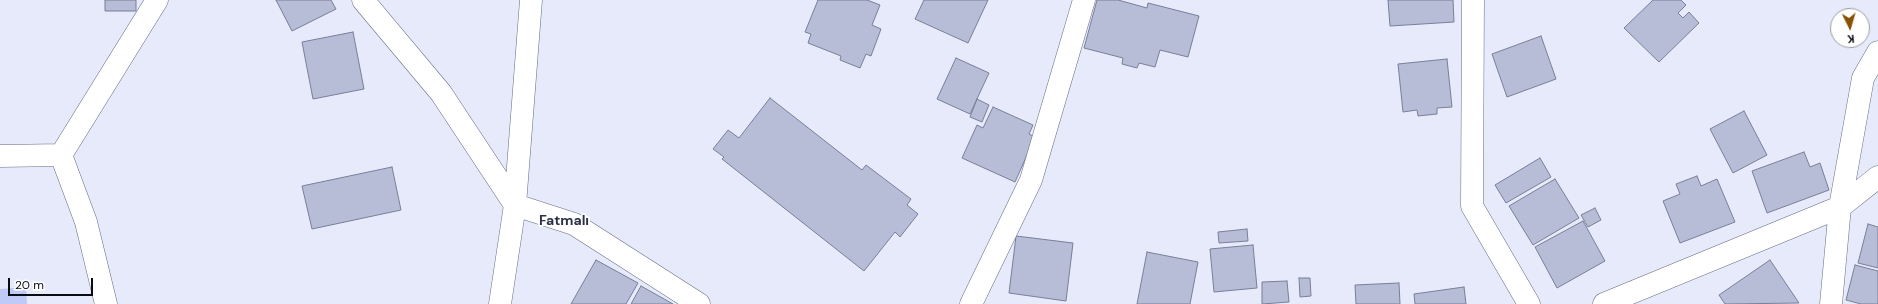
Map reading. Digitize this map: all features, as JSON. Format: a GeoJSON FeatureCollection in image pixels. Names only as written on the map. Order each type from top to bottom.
{"type":"FeatureCollection","features":[{"type":"Feature","properties":{"kind":"street"},"geometry":{"type":"LineString","coordinates":[[61,155],[157,0]]}},
{"type":"Feature","properties":{"kind":"street"},"geometry":{"type":"LineString","coordinates":[[363,0],[441,93],[515,205],[574,224],[699,304]]}},
{"type":"Feature","properties":{"kind":"street"},"geometry":{"type":"LineString","coordinates":[[500,304],[515,205],[531,0]]}},
{"type":"Feature","properties":{"kind":"street"},"geometry":{"type":"LineString","coordinates":[[971,304],[1031,180],[1084,0]]}},
{"type":"Feature","properties":{"kind":"street"},"geometry":{"type":"LineString","coordinates":[[1473,0],[1472,206],[1529,304]]}},
{"type":"Feature","properties":{"kind":"street"},"geometry":{"type":"LineString","coordinates":[[1831,304],[1840,207],[1863,78],[1878,52]]}},
{"type":"Feature","properties":{"kind":"street"},"geometry":{"type":"LineString","coordinates":[[0,156],[61,155]]}},
{"type":"Feature","properties":{"kind":"street"},"geometry":{"type":"LineString","coordinates":[[61,155],[86,222],[106,304]]}},
{"type":"Feature","properties":{"kind":"street"},"geometry":{"type":"LineString","coordinates":[[1604,304],[1840,207],[1878,177]]}},
{"type":"Feature","properties":{"kind":"shaded area"},"geometry":{"type":"Polygon","coordinates":[[[26,287],[27,304],[0,304],[0,289],[26,287]]]}},
{"type":"Feature","properties":{"kind":"building"},"geometry":{"type":"Polygon","coordinates":[[[105,0],[136,0],[136,11],[105,11],[105,0]]]}},
{"type":"Feature","properties":{"kind":"building"},"geometry":{"type":"Polygon","coordinates":[[[276,0],[331,0],[336,9],[292,31],[276,0]]]}},
{"type":"Feature","properties":{"kind":"building"},"geometry":{"type":"Polygon","coordinates":[[[818,0],[867,0],[880,5],[872,25],[881,29],[871,56],[866,54],[860,68],[840,60],[841,56],[808,43],[811,34],[805,32],[818,0]]]}},
{"type":"Feature","properties":{"kind":"building"},"geometry":{"type":"Polygon","coordinates":[[[924,0],[988,0],[968,43],[915,19],[924,0]]]}},
{"type":"Feature","properties":{"kind":"building"},"geometry":{"type":"Polygon","coordinates":[[[1097,0],[1118,0],[1147,8],[1148,3],[1199,16],[1188,57],[1160,50],[1155,67],[1139,63],[1137,68],[1122,64],[1123,58],[1084,48],[1097,0]]]}},
{"type":"Feature","properties":{"kind":"building"},"geometry":{"type":"Polygon","coordinates":[[[1388,0],[1453,0],[1454,22],[1390,26],[1388,0]]]}},
{"type":"Feature","properties":{"kind":"building"},"geometry":{"type":"Polygon","coordinates":[[[1653,0],[1681,0],[1686,5],[1678,13],[1683,18],[1689,12],[1699,23],[1659,62],[1624,28],[1653,0]]]}},
{"type":"Feature","properties":{"kind":"building"},"geometry":{"type":"Polygon","coordinates":[[[353,32],[364,89],[313,99],[302,42],[353,32]]]}},
{"type":"Feature","properties":{"kind":"building"},"geometry":{"type":"Polygon","coordinates":[[[1541,36],[1556,79],[1507,97],[1492,54],[1541,36]]]}},
{"type":"Feature","properties":{"kind":"building"},"geometry":{"type":"Polygon","coordinates":[[[956,58],[989,73],[970,114],[937,99],[956,58]]]}},
{"type":"Feature","properties":{"kind":"building"},"geometry":{"type":"Polygon","coordinates":[[[1447,59],[1452,107],[1437,108],[1437,114],[1418,116],[1417,110],[1403,112],[1398,64],[1447,59]]]}},
{"type":"Feature","properties":{"kind":"building"},"geometry":{"type":"Polygon","coordinates":[[[770,98],[862,170],[866,165],[911,199],[907,205],[918,214],[900,237],[895,232],[864,271],[722,159],[724,157],[713,149],[728,130],[739,138],[770,98]]]}},
{"type":"Feature","properties":{"kind":"building"},"geometry":{"type":"Polygon","coordinates":[[[977,99],[989,105],[982,122],[970,117],[977,99]]]}},
{"type":"Feature","properties":{"kind":"building"},"geometry":{"type":"Polygon","coordinates":[[[993,107],[1033,125],[1029,134],[1035,137],[1015,182],[962,158],[977,125],[983,128],[993,107]]]}},
{"type":"Feature","properties":{"kind":"building"},"geometry":{"type":"Polygon","coordinates":[[[1744,111],[1767,155],[1733,173],[1710,129],[1744,111]]]}},
{"type":"Feature","properties":{"kind":"building"},"geometry":{"type":"Polygon","coordinates":[[[1804,152],[1810,167],[1820,163],[1829,190],[1767,213],[1752,171],[1804,152]]]}},
{"type":"Feature","properties":{"kind":"building"},"geometry":{"type":"Polygon","coordinates":[[[1540,158],[1551,177],[1506,203],[1495,185],[1540,158]]]}},
{"type":"Feature","properties":{"kind":"building"},"geometry":{"type":"Polygon","coordinates":[[[392,167],[401,210],[312,229],[302,186],[392,167]]]}},
{"type":"Feature","properties":{"kind":"building"},"geometry":{"type":"Polygon","coordinates":[[[1697,176],[1701,186],[1717,179],[1735,222],[1680,243],[1663,201],[1680,194],[1676,184],[1697,176]]]}},
{"type":"Feature","properties":{"kind":"building"},"geometry":{"type":"Polygon","coordinates":[[[1555,179],[1579,218],[1533,245],[1509,206],[1555,179]]]}},
{"type":"Feature","properties":{"kind":"building"},"geometry":{"type":"Polygon","coordinates":[[[1595,208],[1601,220],[1588,227],[1581,215],[1595,208]]]}},
{"type":"Feature","properties":{"kind":"building"},"geometry":{"type":"Polygon","coordinates":[[[1583,221],[1605,261],[1557,288],[1535,247],[1583,221]]]}},
{"type":"Feature","properties":{"kind":"building"},"geometry":{"type":"Polygon","coordinates":[[[1868,224],[1878,227],[1878,268],[1858,263],[1868,224]]]}},
{"type":"Feature","properties":{"kind":"building"},"geometry":{"type":"Polygon","coordinates":[[[1247,229],[1248,241],[1219,243],[1218,232],[1247,229]]]}},
{"type":"Feature","properties":{"kind":"building"},"geometry":{"type":"Polygon","coordinates":[[[1016,236],[1073,243],[1066,301],[1009,293],[1016,236]]]}},
{"type":"Feature","properties":{"kind":"building"},"geometry":{"type":"Polygon","coordinates":[[[1253,245],[1257,288],[1214,292],[1210,249],[1253,245]]]}},
{"type":"Feature","properties":{"kind":"building"},"geometry":{"type":"Polygon","coordinates":[[[1147,252],[1198,262],[1190,304],[1137,304],[1147,252]]]}},
{"type":"Feature","properties":{"kind":"building"},"geometry":{"type":"Polygon","coordinates":[[[596,260],[638,283],[626,304],[571,304],[596,260]]]}},
{"type":"Feature","properties":{"kind":"building"},"geometry":{"type":"Polygon","coordinates":[[[1770,260],[1799,303],[1725,304],[1719,295],[1770,260]]]}},
{"type":"Feature","properties":{"kind":"building"},"geometry":{"type":"Polygon","coordinates":[[[1855,265],[1878,271],[1878,304],[1861,304],[1846,300],[1855,265]]]}},
{"type":"Feature","properties":{"kind":"building"},"geometry":{"type":"Polygon","coordinates":[[[1299,278],[1310,278],[1311,296],[1300,297],[1299,278]]]}},
{"type":"Feature","properties":{"kind":"building"},"geometry":{"type":"Polygon","coordinates":[[[1287,281],[1289,302],[1262,304],[1262,282],[1287,281]]]}},
{"type":"Feature","properties":{"kind":"building"},"geometry":{"type":"Polygon","coordinates":[[[1399,283],[1400,304],[1356,304],[1355,285],[1399,283]]]}},
{"type":"Feature","properties":{"kind":"building"},"geometry":{"type":"Polygon","coordinates":[[[641,286],[673,304],[631,304],[641,286]]]}},
{"type":"Feature","properties":{"kind":"building"},"geometry":{"type":"Polygon","coordinates":[[[1464,287],[1466,304],[1415,304],[1414,294],[1464,287]]]}},
{"type":"Feature","properties":{"kind":"district","name":"Fatmalı"},"geometry":{"type":"Point","coordinates":[564,221]}}]}
